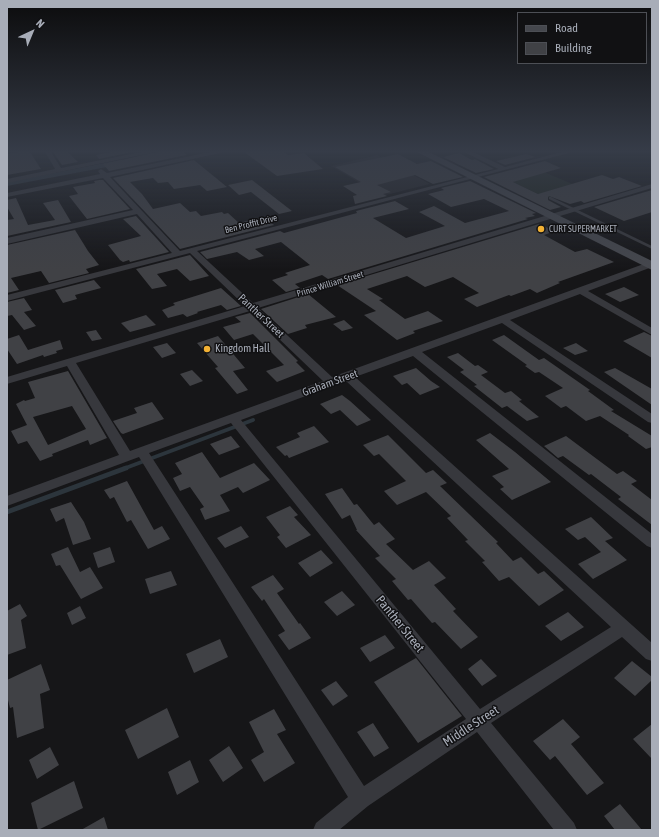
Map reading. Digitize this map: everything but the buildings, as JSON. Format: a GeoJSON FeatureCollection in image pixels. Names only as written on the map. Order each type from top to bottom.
{"type":"FeatureCollection","features":[{"type":"Feature","properties":{"kind":"main road"},"geometry":{"type":"LineString","coordinates":[[498,191],[651,265]]}},
{"type":"Feature","properties":{"kind":"street"},"geometry":{"type":"LineString","coordinates":[[7,195],[28,191]]}},
{"type":"Feature","properties":{"kind":"street"},"geometry":{"type":"LineString","coordinates":[[120,191],[178,254]]}},
{"type":"Feature","properties":{"kind":"street","name":"Ben Proffit Drive"},"geometry":{"type":"LineString","coordinates":[[7,298],[421,191]]}},
{"type":"Feature","properties":{"kind":"street","name":"Prince William Street"},"geometry":{"type":"LineString","coordinates":[[7,381],[636,191]]}},
{"type":"Feature","properties":{"kind":"street"},"geometry":{"type":"LineString","coordinates":[[7,241],[139,211]]}},
{"type":"Feature","properties":{"kind":"street","name":"Panther Street"},"geometry":{"type":"LineString","coordinates":[[191,250],[331,382]]}},
{"type":"Feature","properties":{"kind":"street","name":"Graham Street"},"geometry":{"type":"LineString","coordinates":[[7,501],[129,451],[233,418],[651,265]]}},
{"type":"Feature","properties":{"kind":"street"},"geometry":{"type":"LineString","coordinates":[[580,290],[652,332]]}},
{"type":"Feature","properties":{"kind":"street"},"geometry":{"type":"LineString","coordinates":[[503,319],[652,419]]}},
{"type":"Feature","properties":{"kind":"street"},"geometry":{"type":"LineString","coordinates":[[414,351],[652,542]]}},
{"type":"Feature","properties":{"kind":"street"},"geometry":{"type":"LineString","coordinates":[[70,362],[361,799]]}},
{"type":"Feature","properties":{"kind":"street"},"geometry":{"type":"LineString","coordinates":[[348,376],[652,654]]}},
{"type":"Feature","properties":{"kind":"street","name":"Panther Street"},"geometry":{"type":"LineString","coordinates":[[233,418],[567,830]]}},
{"type":"Feature","properties":{"kind":"street","name":"Middle Street"},"geometry":{"type":"LineString","coordinates":[[323,830],[361,799],[478,721],[623,628]]}},
{"type":"Feature","properties":{"kind":"lane"},"geometry":{"type":"LineString","coordinates":[[550,198],[652,248]]}},
{"type":"Feature","properties":{"kind":"shaded area"},"geometry":{"type":"Polygon","coordinates":[[[374,191],[402,191],[382,196],[374,191]]]}},
{"type":"Feature","properties":{"kind":"shaded area"},"geometry":{"type":"Polygon","coordinates":[[[532,191],[571,191],[546,198],[532,191]]]}},
{"type":"Feature","properties":{"kind":"waterway"},"geometry":{"type":"LineString","coordinates":[[123,469],[253,420]]}},
{"type":"Feature","properties":{"kind":"waterway"},"geometry":{"type":"LineString","coordinates":[[7,512],[126,468]]}},
{"type":"Feature","properties":{"kind":"place","name":"CURT SUPERMARKET"},"geometry":{"type":"Point","coordinates":[541,229]}},
{"type":"Feature","properties":{"kind":"place","name":"Kingdom Hall"},"geometry":{"type":"Point","coordinates":[207,349]}}]}
